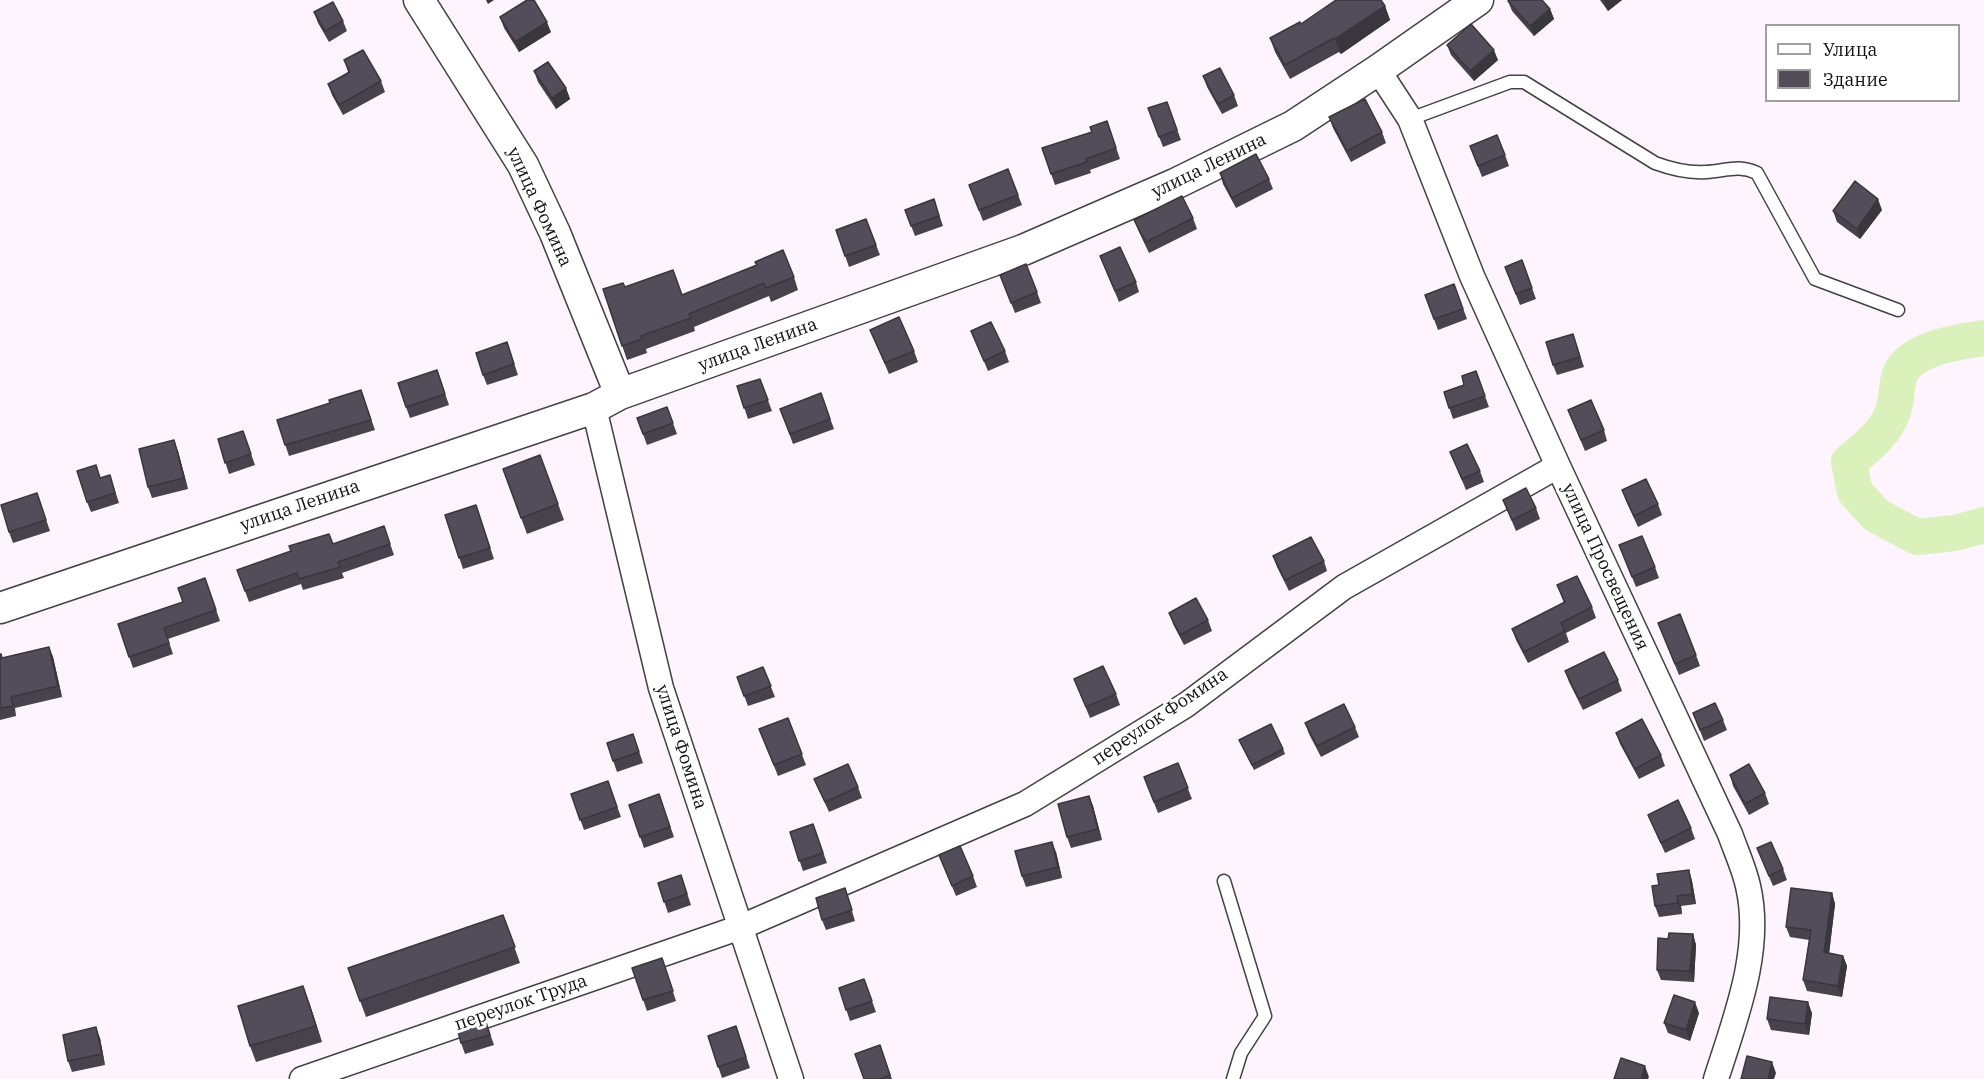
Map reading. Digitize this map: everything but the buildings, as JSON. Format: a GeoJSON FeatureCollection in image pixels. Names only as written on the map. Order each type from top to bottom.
{"type":"FeatureCollection","features":[{"type":"Feature","properties":{"kind":"street","name":"улица Фомина"},"geometry":{"type":"LineString","coordinates":[[419,0],[523,165],[555,233],[620,394]]}},
{"type":"Feature","properties":{"kind":"street","name":"улица Ленина"},"geometry":{"type":"LineString","coordinates":[[0,608],[594,408],[620,394],[1034,245],[1175,184],[1293,126],[1478,0]]}},
{"type":"Feature","properties":{"kind":"street","name":"улица Просвещения"},"geometry":{"type":"LineString","coordinates":[[1378,70],[1410,119],[1472,276],[1730,834],[1748,887],[1751,933],[1743,989],[1716,1079]]}},
{"type":"Feature","properties":{"kind":"street","name":"улица Фомина"},"geometry":{"type":"LineString","coordinates":[[594,408],[661,688],[791,1079]]}},
{"type":"Feature","properties":{"kind":"street","name":"переулок Фомина"},"geometry":{"type":"LineString","coordinates":[[741,927],[1025,804],[1186,705],[1344,587],[1558,466]]}},
{"type":"Feature","properties":{"kind":"street","name":"переулок Труда"},"geometry":{"type":"LineString","coordinates":[[302,1079],[741,927]]}},
{"type":"Feature","properties":{"kind":"lane"},"geometry":{"type":"LineString","coordinates":[[1410,119],[1510,82],[1524,82],[1655,163],[1673,170],[1707,172],[1734,167],[1758,173],[1815,279],[1898,310]]}},
{"type":"Feature","properties":{"kind":"lane"},"geometry":{"type":"LineString","coordinates":[[1224,881],[1265,1016],[1241,1053],[1233,1079]]}},
{"type":"Feature","properties":{"kind":"waterway"},"geometry":{"type":"LineString","coordinates":[[1984,338],[1936,348],[1923,353],[1904,367],[1899,377],[1895,405],[1889,421],[1874,440],[1849,462],[1855,492],[1876,515],[1917,537],[1955,533],[1984,525]]}}]}
